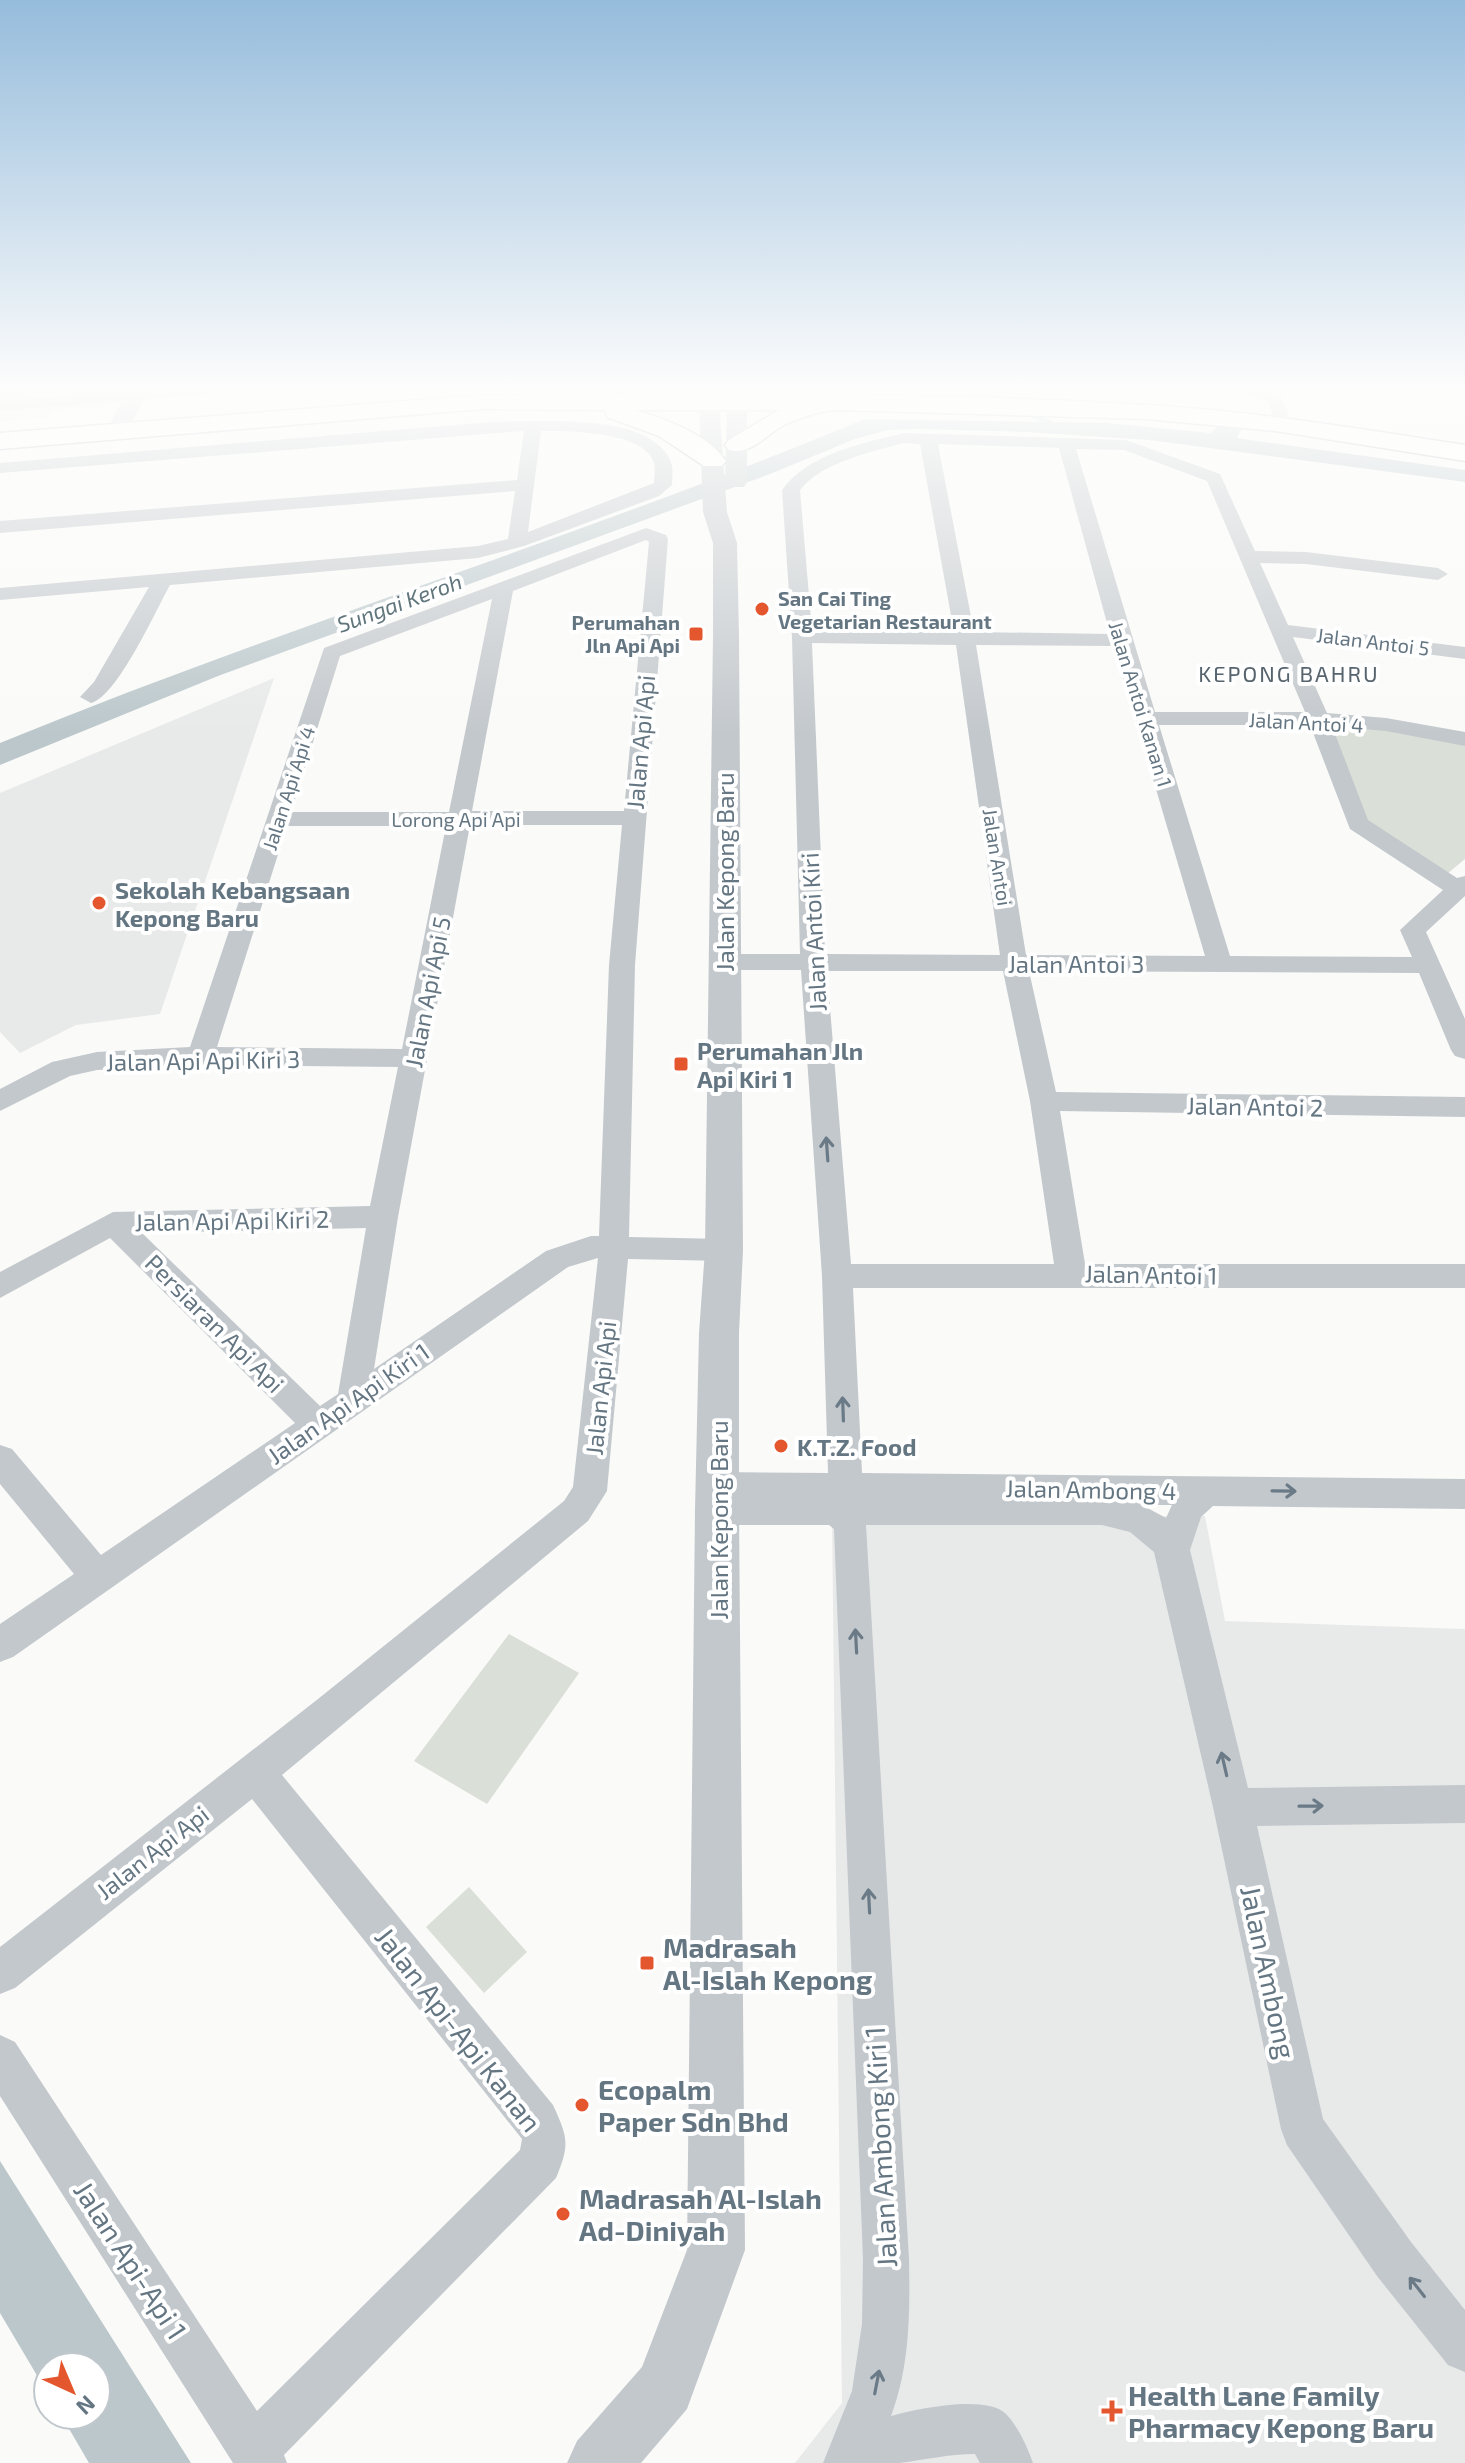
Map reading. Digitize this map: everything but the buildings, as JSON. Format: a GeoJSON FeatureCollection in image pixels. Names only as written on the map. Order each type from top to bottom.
{"type":"FeatureCollection","features":[{"type":"Feature","properties":{"kind":"street"},"geometry":{"type":"LineString","coordinates":[[0,527],[288,504]]}},
{"type":"Feature","properties":{"kind":"street"},"geometry":{"type":"LineString","coordinates":[[517,542],[522,504]]}},
{"type":"Feature","properties":{"kind":"street"},"geometry":{"type":"LineString","coordinates":[[0,595],[478,552],[517,542],[621,504]]}},
{"type":"Feature","properties":{"kind":"street","name":"Jalan Kepong Baru"},"geometry":{"type":"LineString","coordinates":[[599,2463],[665,2387],[716,2250],[719,1333],[724,1250],[725,504]]}},
{"type":"Feature","properties":{"kind":"street","name":"Jalan Antoi Kiri"},"geometry":{"type":"LineString","coordinates":[[792,504],[802,637],[813,962],[837,1276],[838,1498]]}},
{"type":"Feature","properties":{"kind":"street","name":"Jalan Antoi"},"geometry":{"type":"LineString","coordinates":[[940,504],[965,639],[1014,963],[1044,1101],[1071,1273]]}},
{"type":"Feature","properties":{"kind":"street","name":"Jalan Antoi Kanan 1"},"geometry":{"type":"LineString","coordinates":[[1084,504],[1220,964]]}},
{"type":"Feature","properties":{"kind":"street"},"geometry":{"type":"LineString","coordinates":[[1225,504],[1318,718],[1358,824],[1462,886],[1413,930],[1465,1050]]}},
{"type":"Feature","properties":{"kind":"street","name":"Jalan Api Api"},"geometry":{"type":"LineString","coordinates":[[0,1973],[552,1531],[590,1491],[614,1248],[622,965],[659,539],[646,534],[504,586]]}},
{"type":"Feature","properties":{"kind":"street"},"geometry":{"type":"LineString","coordinates":[[1248,557],[1306,558],[1438,574]]}},
{"type":"Feature","properties":{"kind":"street"},"geometry":{"type":"LineString","coordinates":[[91,697],[103,685],[163,580]]}},
{"type":"Feature","properties":{"kind":"street","name":"Jalan Api Api 4"},"geometry":{"type":"LineString","coordinates":[[201,1056],[329,656],[337,649],[504,586]]}},
{"type":"Feature","properties":{"kind":"street","name":"Jalan Api Api 5"},"geometry":{"type":"LineString","coordinates":[[353,1399],[383,1217],[504,586]]}},
{"type":"Feature","properties":{"kind":"street","name":"Jalan Antoi 5"},"geometry":{"type":"LineString","coordinates":[[1280,630],[1465,653]]}},
{"type":"Feature","properties":{"kind":"street"},"geometry":{"type":"LineString","coordinates":[[802,637],[1123,640]]}},
{"type":"Feature","properties":{"kind":"street","name":"Jalan Antoi 4"},"geometry":{"type":"LineString","coordinates":[[1146,719],[1318,718],[1430,731],[1465,739]]}},
{"type":"Feature","properties":{"kind":"street","name":"Lorong Api Api"},"geometry":{"type":"LineString","coordinates":[[279,819],[634,818]]}},
{"type":"Feature","properties":{"kind":"street","name":"Jalan Antoi 3"},"geometry":{"type":"LineString","coordinates":[[724,962],[1428,965]]}},
{"type":"Feature","properties":{"kind":"street","name":"Jalan Api Api Kiri 3"},"geometry":{"type":"LineString","coordinates":[[0,1100],[62,1069],[97,1061],[201,1056],[414,1058]]}},
{"type":"Feature","properties":{"kind":"street","name":"Jalan Antoi 2"},"geometry":{"type":"LineString","coordinates":[[1044,1101],[1465,1107]]}},
{"type":"Feature","properties":{"kind":"street","name":"Jalan Api Api Kiri 2"},"geometry":{"type":"LineString","coordinates":[[0,1286],[113,1223],[383,1217]]}},
{"type":"Feature","properties":{"kind":"street","name":"Persiaran Api Api"},"geometry":{"type":"LineString","coordinates":[[113,1223],[317,1424]]}},
{"type":"Feature","properties":{"kind":"street","name":"Jalan Api Api Kiri 1"},"geometry":{"type":"LineString","coordinates":[[0,1645],[557,1259],[591,1247],[724,1250]]}},
{"type":"Feature","properties":{"kind":"street","name":"Jalan Antoi 1"},"geometry":{"type":"LineString","coordinates":[[837,1276],[1071,1273],[1465,1276]]}},
{"type":"Feature","properties":{"kind":"street"},"geometry":{"type":"LineString","coordinates":[[0,1459],[98,1577]]}},
{"type":"Feature","properties":{"kind":"street"},"geometry":{"type":"LineString","coordinates":[[1172,1550],[1187,1509],[1206,1490]]}},
{"type":"Feature","properties":{"kind":"street","name":"Jalan Ambong 4"},"geometry":{"type":"LineString","coordinates":[[718,1498],[1206,1490],[1465,1494]]}},
{"type":"Feature","properties":{"kind":"street","name":"Jalan Ambong 4"},"geometry":{"type":"LineString","coordinates":[[838,1498],[1118,1511],[1140,1520],[1166,1539],[1172,1550]]}},
{"type":"Feature","properties":{"kind":"street","name":"Jalan Ambong Kiri 1"},"geometry":{"type":"LineString","coordinates":[[838,1498],[851,1529],[886,2259],[886,2324],[876,2391],[850,2459]]}},
{"type":"Feature","properties":{"kind":"street","name":"Jalan Ambong"},"geometry":{"type":"LineString","coordinates":[[1172,1550],[1233,1807],[1303,2129],[1394,2259],[1465,2348]]}},
{"type":"Feature","properties":{"kind":"street","name":"Jalan Api-Api Kanan"},"geometry":{"type":"LineString","coordinates":[[254,1771],[527,2109],[545,2138],[540,2162],[258,2456]]}},
{"type":"Feature","properties":{"kind":"street"},"geometry":{"type":"LineString","coordinates":[[1233,1807],[1465,1804]]}},
{"type":"Feature","properties":{"kind":"street","name":"Jalan Api-Api 1"},"geometry":{"type":"LineString","coordinates":[[0,2057],[258,2456]]}},
{"type":"Feature","properties":{"kind":"street","name":"Jalan Ambong Kiri 1"},"geometry":{"type":"LineString","coordinates":[[850,2459],[896,2436],[941,2428],[988,2430],[1008,2463]]}},
{"type":"Feature","properties":{"kind":"shaded area","name":"Sekolah Kebangsaan Kepong Baru"},"geometry":{"type":"Polygon","coordinates":[[[274,678],[160,1014],[76,1025],[20,1053],[0,1032],[0,793],[274,678]]]}},
{"type":"Feature","properties":{"kind":"shaded area"},"geometry":{"type":"Polygon","coordinates":[[[1318,718],[1465,739],[1465,859],[1441,879],[1358,824],[1318,718]]]}},
{"type":"Feature","properties":{"kind":"shaded area"},"geometry":{"type":"Polygon","coordinates":[[[1205,1516],[1225,1621],[1465,1629],[1465,2463],[795,2463],[842,2403],[832,1517],[1205,1516]]]}},
{"type":"Feature","properties":{"kind":"shaded area"},"geometry":{"type":"Polygon","coordinates":[[[509,1634],[579,1673],[487,1804],[414,1761],[509,1634]]]}},
{"type":"Feature","properties":{"kind":"shaded area"},"geometry":{"type":"Polygon","coordinates":[[[469,1887],[527,1952],[484,1993],[426,1927],[469,1887]]]}},
{"type":"Feature","properties":{"kind":"water","name":"Sungai Keroh"},"geometry":{"type":"Polygon","coordinates":[[[647,504],[688,504],[218,676],[0,765],[0,743],[215,660],[647,504]]]}},
{"type":"Feature","properties":{"kind":"water"},"geometry":{"type":"Polygon","coordinates":[[[0,2161],[191,2463],[89,2463],[70,2431],[112,2431],[112,2351],[32,2351],[32,2367],[0,2313],[0,2161]]]}},
{"type":"Feature","properties":{"kind":"place","name":"San Cai Ting Vegetarian Restaurant"},"geometry":{"type":"Point","coordinates":[762,609]}},
{"type":"Feature","properties":{"kind":"place","name":"Perumahan Jln Api Api"},"geometry":{"type":"Point","coordinates":[696,634]}},
{"type":"Feature","properties":{"kind":"place","name":"Sekolah Kebangsaan Kepong Baru"},"geometry":{"type":"Point","coordinates":[99,903]}},
{"type":"Feature","properties":{"kind":"place","name":"Perumahan Jln Api Kiri 1"},"geometry":{"type":"Point","coordinates":[681,1064]}},
{"type":"Feature","properties":{"kind":"place","name":"K.T.Z. Food"},"geometry":{"type":"Point","coordinates":[781,1446]}},
{"type":"Feature","properties":{"kind":"place","name":"Madrasah Al-Islah Kepong"},"geometry":{"type":"Point","coordinates":[647,1963]}},
{"type":"Feature","properties":{"kind":"place","name":"Ecopalm Paper Sdn Bhd"},"geometry":{"type":"Point","coordinates":[582,2105]}},
{"type":"Feature","properties":{"kind":"place","name":"Madrasah Al-Islah Ad-Diniyah"},"geometry":{"type":"Point","coordinates":[563,2214]}},
{"type":"Feature","properties":{"kind":"place","name":"Health Lane Family Pharmacy Kepong Baru"},"geometry":{"type":"Point","coordinates":[1112,2411]}},
{"type":"Feature","properties":{"kind":"district","name":"KEPONG BAHRU"},"geometry":{"type":"Point","coordinates":[1289,673]}}]}
